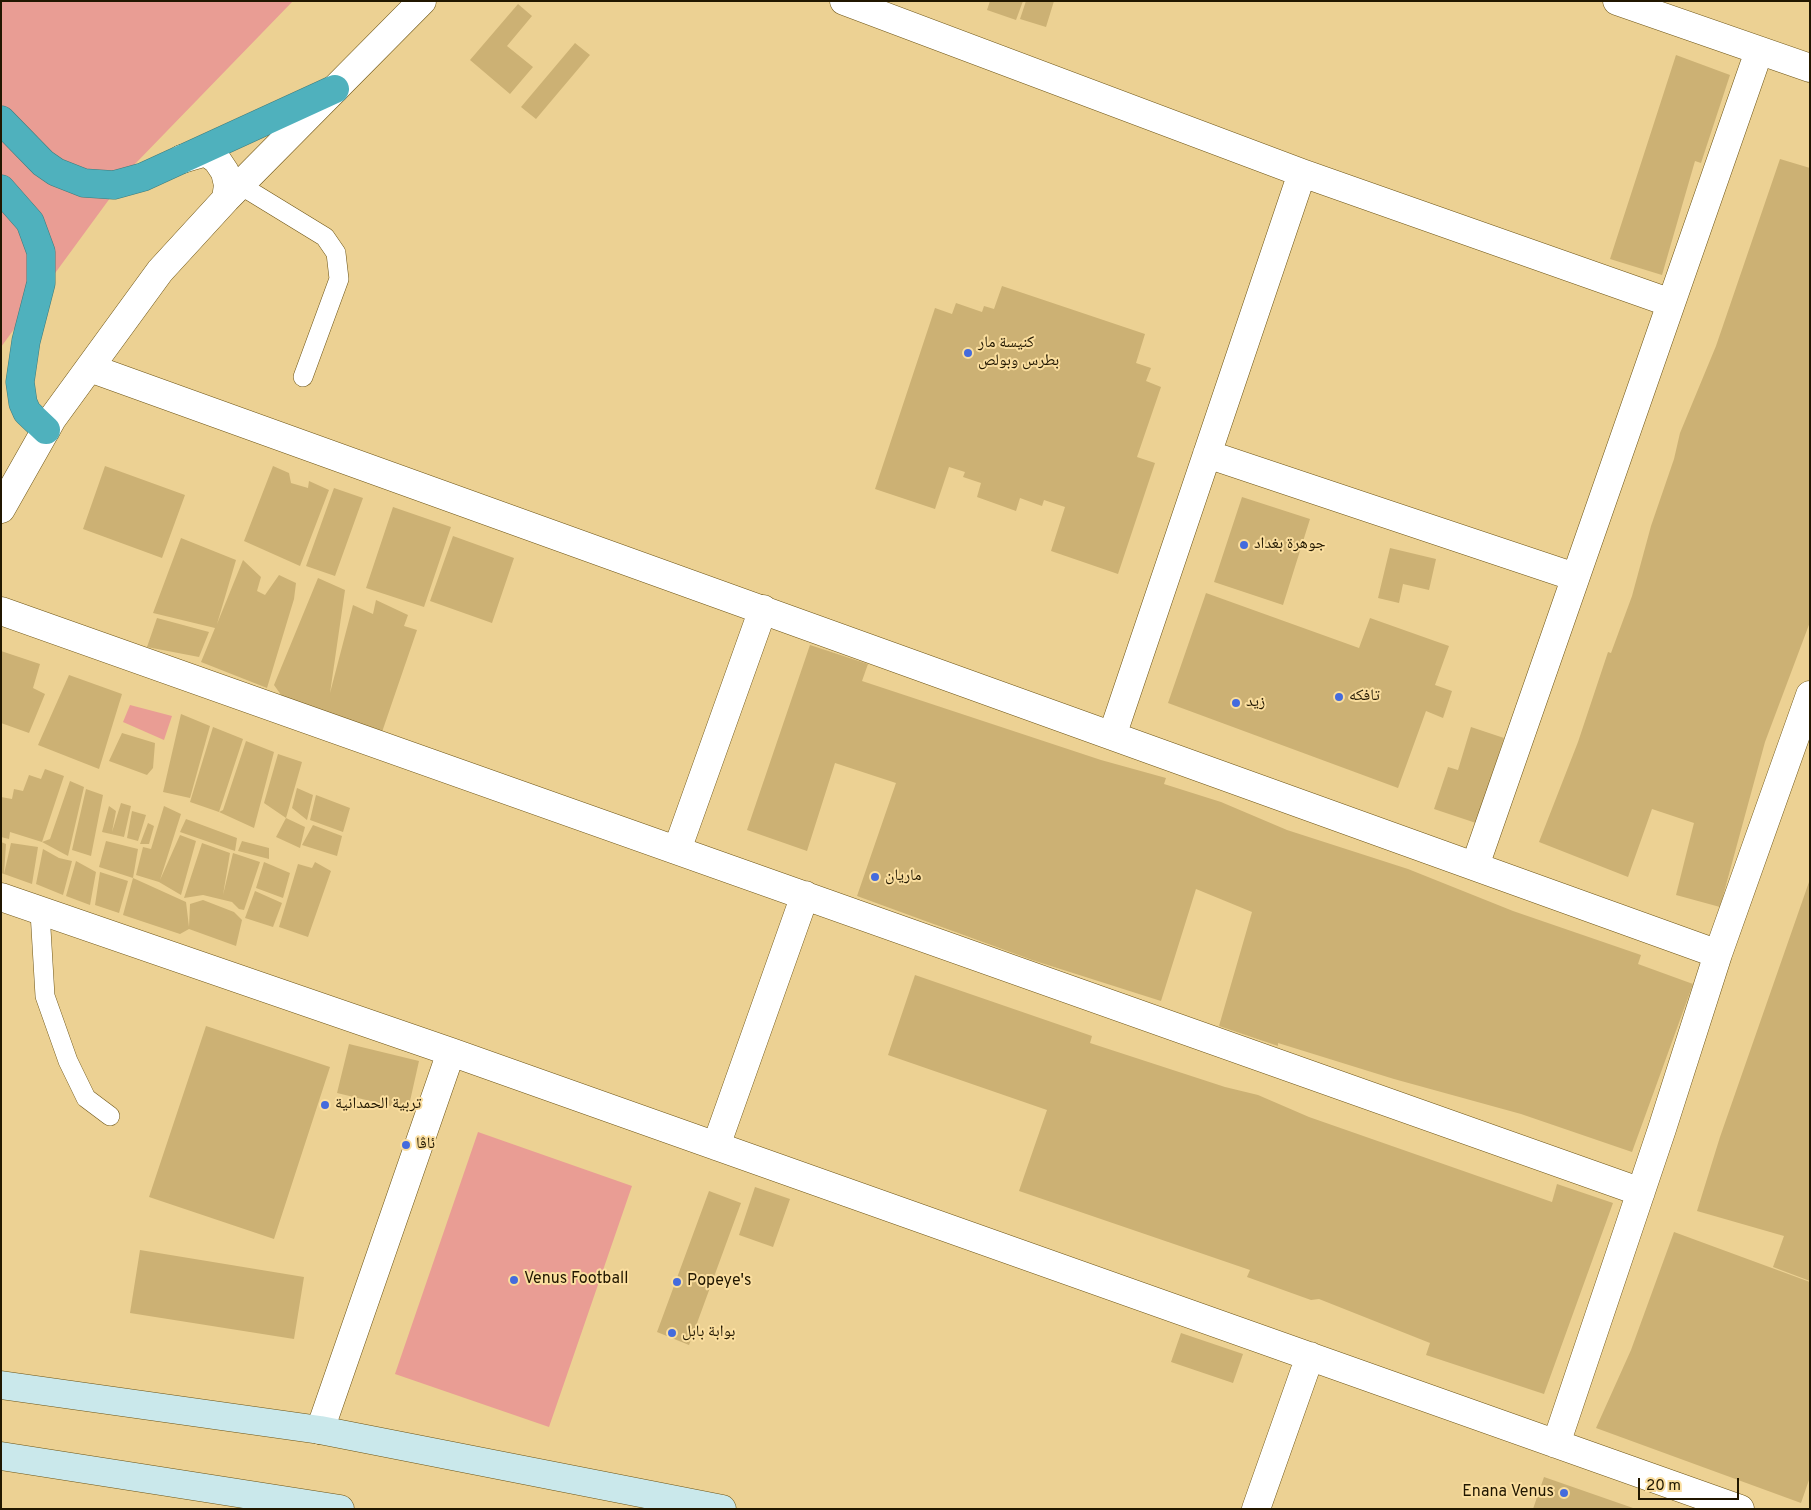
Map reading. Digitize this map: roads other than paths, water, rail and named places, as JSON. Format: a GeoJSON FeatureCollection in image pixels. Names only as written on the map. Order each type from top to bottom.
{"type":"FeatureCollection","features":[{"type":"Feature","properties":{"kind":"highway"},"geometry":{"type":"LineString","coordinates":[[1,120],[43,163],[69,179],[84,183],[114,185],[129,182],[182,160],[335,89]]}},
{"type":"Feature","properties":{"kind":"highway"},"geometry":{"type":"LineString","coordinates":[[1,189],[30,222],[41,252],[42,283],[26,341],[20,382],[23,403],[28,412],[46,430]]}},
{"type":"Feature","properties":{"kind":"street"},"geometry":{"type":"LineString","coordinates":[[1,509],[46,430],[160,271],[233,192],[422,1]]}},
{"type":"Feature","properties":{"kind":"street"},"geometry":{"type":"LineString","coordinates":[[844,1],[1302,173],[1671,303]]}},
{"type":"Feature","properties":{"kind":"street"},"geometry":{"type":"LineString","coordinates":[[1617,1],[1810,68]]}},
{"type":"Feature","properties":{"kind":"street"},"geometry":{"type":"LineString","coordinates":[[1475,866],[1759,51]]}},
{"type":"Feature","properties":{"kind":"street"},"geometry":{"type":"LineString","coordinates":[[182,160],[206,152],[217,160],[225,172],[228,185],[233,192]]}},
{"type":"Feature","properties":{"kind":"street"},"geometry":{"type":"LineString","coordinates":[[1112,736],[1302,173]]}},
{"type":"Feature","properties":{"kind":"street"},"geometry":{"type":"LineString","coordinates":[[90,368],[1718,954]]}},
{"type":"Feature","properties":{"kind":"street"},"geometry":{"type":"LineString","coordinates":[[1206,454],[1575,577]]}},
{"type":"Feature","properties":{"kind":"street"},"geometry":{"type":"LineString","coordinates":[[677,850],[762,609]]}},
{"type":"Feature","properties":{"kind":"street"},"geometry":{"type":"LineString","coordinates":[[1,611],[1641,1192]]}},
{"type":"Feature","properties":{"kind":"street"},"geometry":{"type":"LineString","coordinates":[[1556,1444],[1641,1192],[1718,954],[1810,695]]}},
{"type":"Feature","properties":{"kind":"street"},"geometry":{"type":"LineString","coordinates":[[716,1146],[805,895]]}},
{"type":"Feature","properties":{"kind":"street"},"geometry":{"type":"LineString","coordinates":[[1,897],[450,1052],[1740,1509]]}},
{"type":"Feature","properties":{"kind":"street"},"geometry":{"type":"LineString","coordinates":[[320,1430],[450,1052]]}},
{"type":"Feature","properties":{"kind":"street"},"geometry":{"type":"LineString","coordinates":[[1256,1509],[1310,1356]]}},
{"type":"Feature","properties":{"kind":"street"},"geometry":{"type":"LineString","coordinates":[[1,1385],[320,1430],[722,1509]]}},
{"type":"Feature","properties":{"kind":"street"},"geometry":{"type":"LineString","coordinates":[[1,1456],[328,1508]]}},
{"type":"Feature","properties":{"kind":"lane"},"geometry":{"type":"LineString","coordinates":[[233,192],[325,237],[336,254],[339,279],[303,377]]}},
{"type":"Feature","properties":{"kind":"lane"},"geometry":{"type":"LineString","coordinates":[[40,912],[44,996],[68,1062],[86,1098],[110,1116]]}},
{"type":"Feature","properties":{"kind":"place","name":"كنيسة مار بطرس وبولص"},"geometry":{"type":"Point","coordinates":[968,353]}},
{"type":"Feature","properties":{"kind":"place","name":"جوهرة بغداد"},"geometry":{"type":"Point","coordinates":[1244,545]}},
{"type":"Feature","properties":{"kind":"place","name":"تافكه"},"geometry":{"type":"Point","coordinates":[1339,697]}},
{"type":"Feature","properties":{"kind":"place","name":"زيد"},"geometry":{"type":"Point","coordinates":[1236,703]}},
{"type":"Feature","properties":{"kind":"place","name":"ماريان"},"geometry":{"type":"Point","coordinates":[875,877]}},
{"type":"Feature","properties":{"kind":"place","name":"تربية الحمدانية"},"geometry":{"type":"Point","coordinates":[325,1105]}},
{"type":"Feature","properties":{"kind":"place","name":"ئاڤا"},"geometry":{"type":"Point","coordinates":[406,1145]}},
{"type":"Feature","properties":{"kind":"place","name":"Venus Football"},"geometry":{"type":"Point","coordinates":[514,1280]}},
{"type":"Feature","properties":{"kind":"place","name":"Popeye's"},"geometry":{"type":"Point","coordinates":[677,1282]}},
{"type":"Feature","properties":{"kind":"place","name":"بوابة بابل"},"geometry":{"type":"Point","coordinates":[672,1333]}},
{"type":"Feature","properties":{"kind":"place","name":"Enana Venus"},"geometry":{"type":"Point","coordinates":[1564,1493]}}]}
